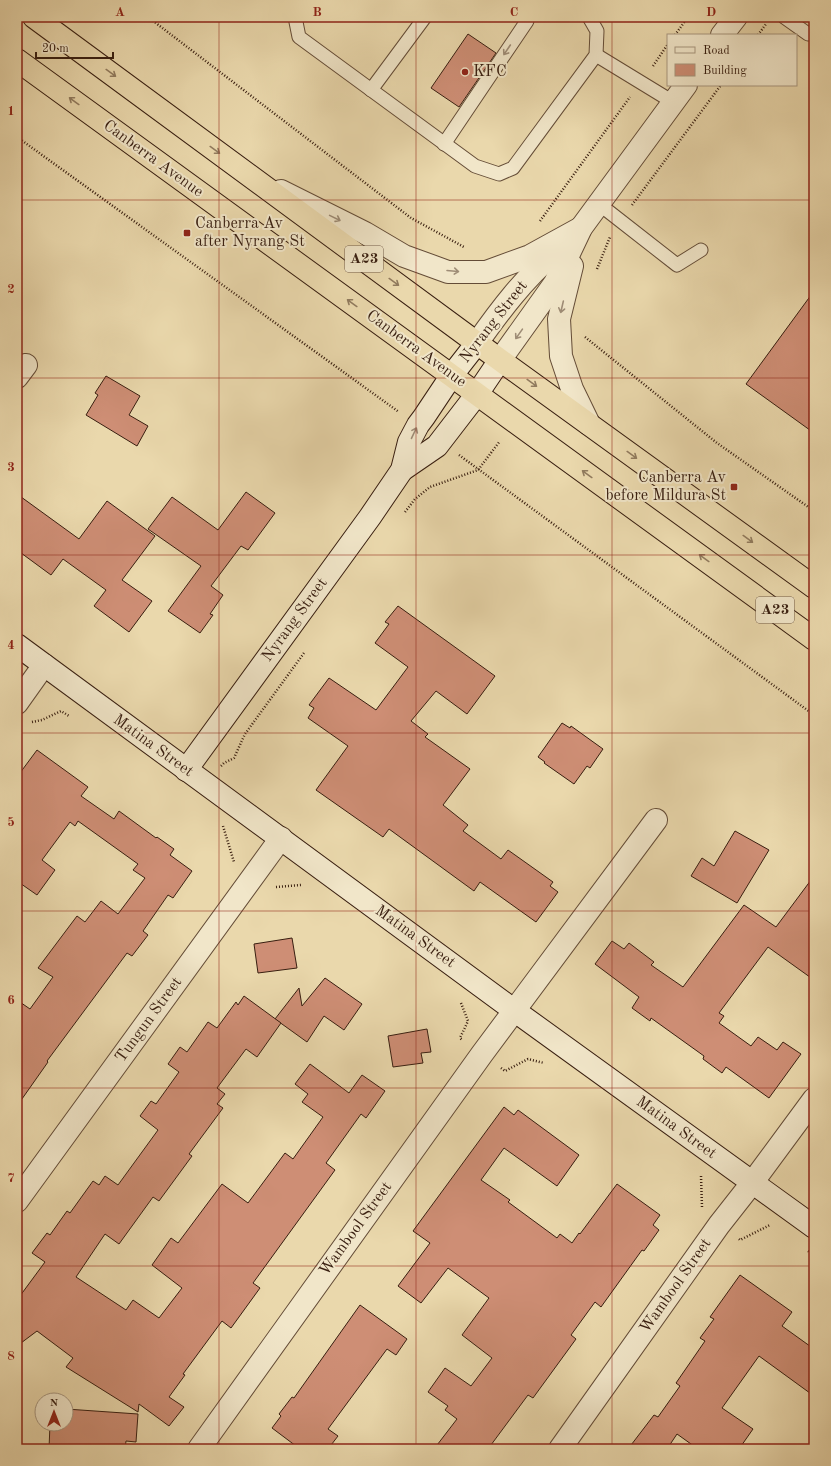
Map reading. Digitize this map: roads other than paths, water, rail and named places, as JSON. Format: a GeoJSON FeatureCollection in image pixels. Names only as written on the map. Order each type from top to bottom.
{"type":"FeatureCollection","features":[{"type":"Feature","properties":{"kind":"highway","name":"A23"},"geometry":{"type":"LineString","coordinates":[[34,17],[500,360],[814,587]]}},
{"type":"Feature","properties":{"kind":"highway","name":"Canberra Avenue"},"geometry":{"type":"LineString","coordinates":[[17,60],[814,639]]}},
{"type":"Feature","properties":{"kind":"street"},"geometry":{"type":"LineString","coordinates":[[723,34],[736,17]]}},
{"type":"Feature","properties":{"kind":"street","name":"Nyrang Street"},"geometry":{"type":"LineString","coordinates":[[402,470],[437,446],[477,394],[554,283],[581,228],[680,93]]}},
{"type":"Feature","properties":{"kind":"street"},"geometry":{"type":"LineString","coordinates":[[250,176],[364,233],[404,256],[448,272],[486,272],[530,256],[581,228]]}},
{"type":"Feature","properties":{"kind":"street"},"geometry":{"type":"LineString","coordinates":[[581,228],[559,319],[562,356],[572,389],[589,424]]}},
{"type":"Feature","properties":{"kind":"street","name":"Nyrang Street"},"geometry":{"type":"LineString","coordinates":[[186,770],[370,517],[402,470],[410,442],[418,425],[452,375],[504,305],[533,271],[581,228]]}},
{"type":"Feature","properties":{"kind":"street","name":"Matina Street"},"geometry":{"type":"LineString","coordinates":[[17,645],[516,1011],[814,1227]]}},
{"type":"Feature","properties":{"kind":"street"},"geometry":{"type":"LineString","coordinates":[[17,703],[44,665]]}},
{"type":"Feature","properties":{"kind":"street","name":"Wambool Street"},"geometry":{"type":"LineString","coordinates":[[199,1449],[482,1054],[516,1011],[656,820]]}},
{"type":"Feature","properties":{"kind":"street","name":"Tungun Street"},"geometry":{"type":"LineString","coordinates":[[17,1201],[280,838]]}},
{"type":"Feature","properties":{"kind":"street","name":"Wambool Street"},"geometry":{"type":"LineString","coordinates":[[560,1449],[719,1225],[814,1099]]}},
{"type":"Feature","properties":{"kind":"lane"},"geometry":{"type":"LineString","coordinates":[[295,17],[299,37],[475,166],[499,174],[513,168],[596,55],[597,31],[589,17]]}},
{"type":"Feature","properties":{"kind":"lane"},"geometry":{"type":"LineString","coordinates":[[371,90],[425,17]]}},
{"type":"Feature","properties":{"kind":"lane"},"geometry":{"type":"LineString","coordinates":[[444,144],[527,21],[526,17]]}},
{"type":"Feature","properties":{"kind":"lane"},"geometry":{"type":"LineString","coordinates":[[784,17],[808,34]]}},
{"type":"Feature","properties":{"kind":"lane"},"geometry":{"type":"LineString","coordinates":[[596,55],[641,82],[680,93]]}},
{"type":"Feature","properties":{"kind":"lane"},"geometry":{"type":"LineString","coordinates":[[599,204],[677,265],[701,250]]}},
{"type":"Feature","properties":{"kind":"place","name":"KFC"},"geometry":{"type":"Point","coordinates":[465,72]}},
{"type":"Feature","properties":{"kind":"place","name":"Canberra Av after Nyrang St"},"geometry":{"type":"Point","coordinates":[187,233]}},
{"type":"Feature","properties":{"kind":"place","name":"Canberra Av before Mildura St"},"geometry":{"type":"Point","coordinates":[734,487]}}]}
